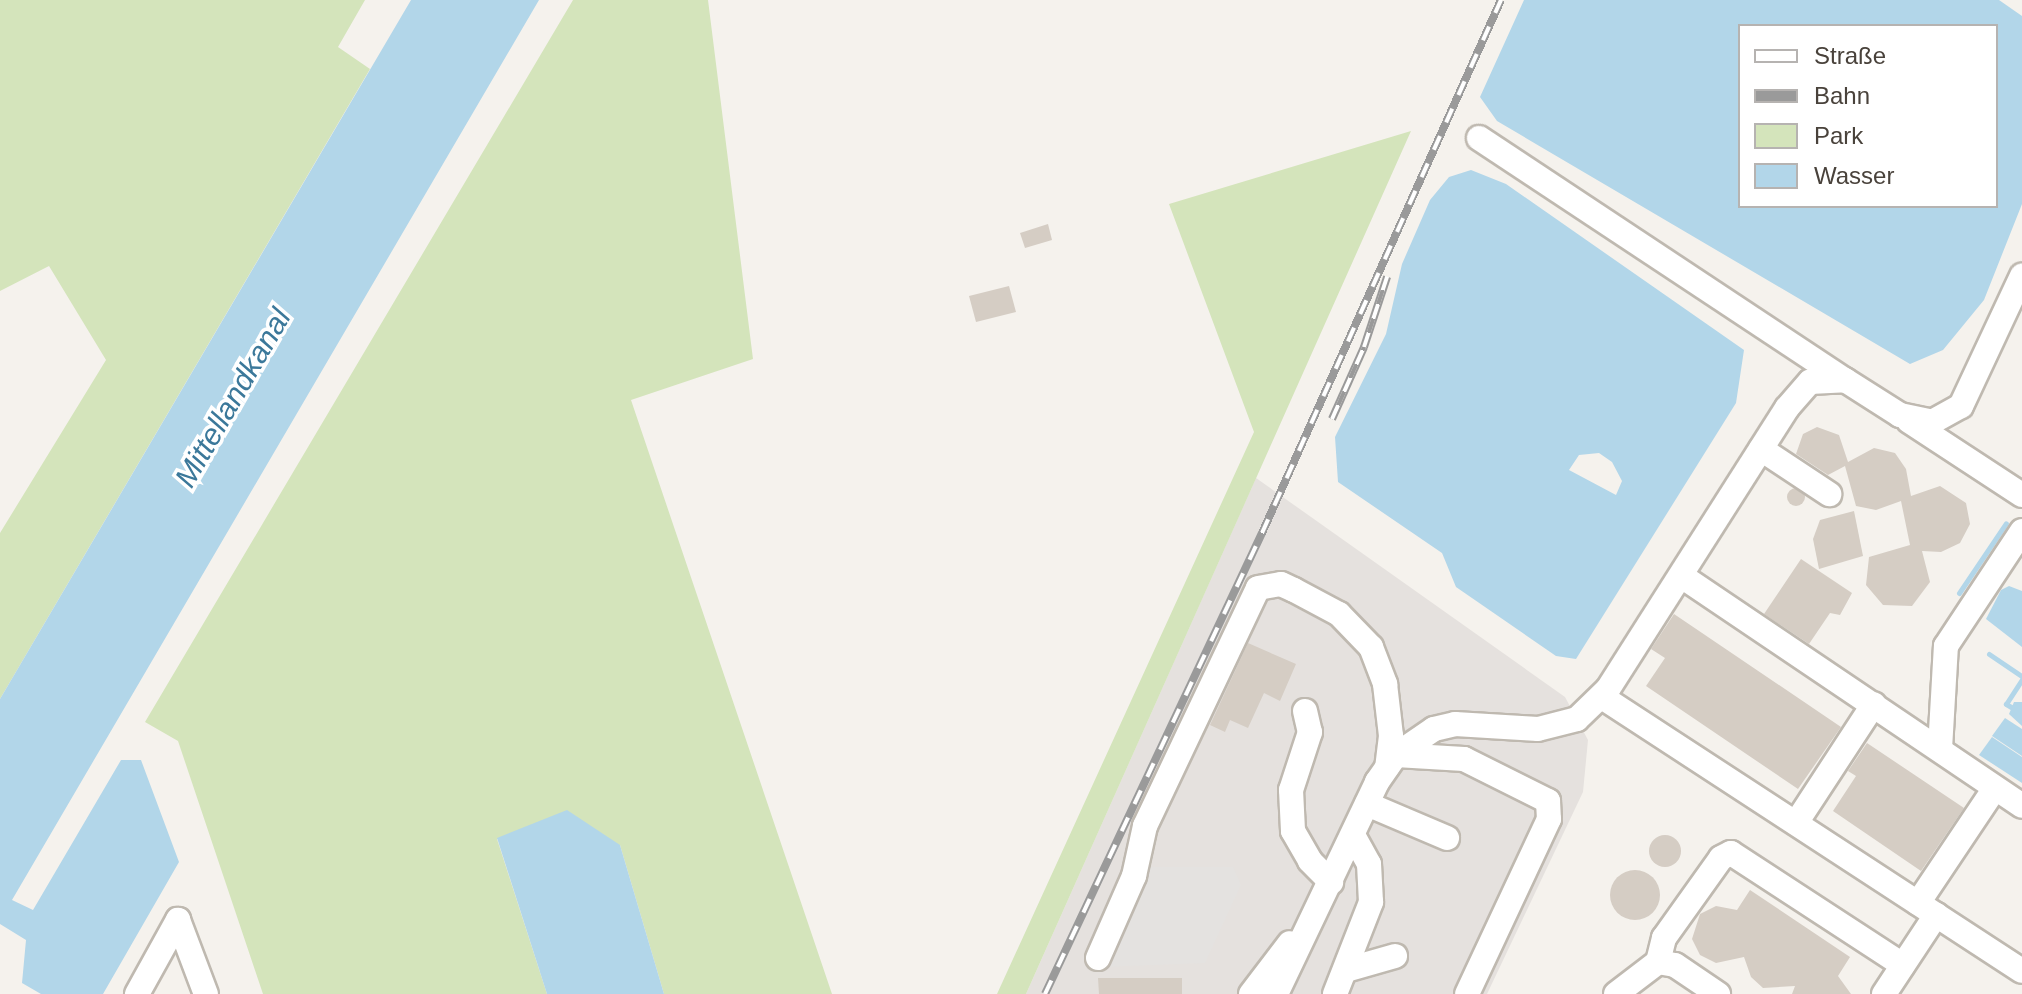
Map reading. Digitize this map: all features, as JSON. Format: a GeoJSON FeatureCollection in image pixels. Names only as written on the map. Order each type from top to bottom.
{"type":"FeatureCollection","features":[{"type":"Feature","properties":{"kind":"lane"},"geometry":{"type":"LineString","coordinates":[[1479,138],[2022,495]]}},
{"type":"Feature","properties":{"kind":"lane"},"geometry":{"type":"LineString","coordinates":[[1900,415],[1932,422],[1961,406],[2022,276]]}},
{"type":"Feature","properties":{"kind":"lane"},"geometry":{"type":"LineString","coordinates":[[1276,994],[1367,804],[1391,761],[1424,734],[1455,724],[1518,730],[1559,725],[1577,719],[1602,697],[1683,577],[1787,408],[1810,382],[1845,380]]}},
{"type":"Feature","properties":{"kind":"lane"},"geometry":{"type":"LineString","coordinates":[[1761,449],[1829,494]]}},
{"type":"Feature","properties":{"kind":"lane"},"geometry":{"type":"LineString","coordinates":[[1940,749],[1946,646],[2022,531]]}},
{"type":"Feature","properties":{"kind":"lane"},"geometry":{"type":"LineString","coordinates":[[1683,577],[2022,806]]}},
{"type":"Feature","properties":{"kind":"lane"},"geometry":{"type":"LineString","coordinates":[[1098,958],[1134,876],[1145,826],[1258,588],[1281,584],[1294,590],[1339,614],[1371,647],[1385,684],[1391,761]]}},
{"type":"Feature","properties":{"kind":"lane"},"geometry":{"type":"LineString","coordinates":[[1602,697],[2022,971]]}},
{"type":"Feature","properties":{"kind":"lane"},"geometry":{"type":"LineString","coordinates":[[1796,823],[1874,704]]}},
{"type":"Feature","properties":{"kind":"lane"},"geometry":{"type":"LineString","coordinates":[[1305,711],[1310,732],[1291,790],[1293,831],[1326,893]]}},
{"type":"Feature","properties":{"kind":"lane"},"geometry":{"type":"LineString","coordinates":[[1391,761],[1464,759],[1548,801],[1549,819],[1467,994]]}},
{"type":"Feature","properties":{"kind":"lane"},"geometry":{"type":"LineString","coordinates":[[1884,994],[1903,965],[1927,909],[1995,788]]}},
{"type":"Feature","properties":{"kind":"lane"},"geometry":{"type":"LineString","coordinates":[[1367,804],[1447,838]]}},
{"type":"Feature","properties":{"kind":"lane"},"geometry":{"type":"LineString","coordinates":[[1335,994],[1371,902],[1369,864],[1353,835]]}},
{"type":"Feature","properties":{"kind":"lane"},"geometry":{"type":"LineString","coordinates":[[1616,994],[1658,962],[1664,938],[1721,858],[1731,853],[1903,965]]}},
{"type":"Feature","properties":{"kind":"lane"},"geometry":{"type":"LineString","coordinates":[[1251,994],[1326,893]]}},
{"type":"Feature","properties":{"kind":"lane"},"geometry":{"type":"LineString","coordinates":[[137,994],[178,920],[202,993]]}},
{"type":"Feature","properties":{"kind":"lane"},"geometry":{"type":"LineString","coordinates":[[1346,970],[1395,956]]}},
{"type":"Feature","properties":{"kind":"lane"},"geometry":{"type":"LineString","coordinates":[[1658,962],[1675,965],[1718,994]]}},
{"type":"Feature","properties":{"kind":"shaded area"},"geometry":{"type":"Polygon","coordinates":[[[1256,478],[1565,697],[1588,740],[1583,792],[1487,994],[1026,994],[1256,478]]]}},
{"type":"Feature","properties":{"kind":"shaded area"},"geometry":{"type":"Polygon","coordinates":[[[1145,867],[1233,867],[1241,885],[1205,963],[1102,967],[1145,867]]]}},
{"type":"Feature","properties":{"kind":"green space"},"geometry":{"type":"Polygon","coordinates":[[[0,0],[365,0],[338,47],[370,69],[0,699],[0,533],[106,360],[49,266],[0,291],[0,0]]]}},
{"type":"Feature","properties":{"kind":"green space"},"geometry":{"type":"Polygon","coordinates":[[[573,0],[708,0],[753,359],[631,400],[832,994],[664,994],[620,845],[497,839],[547,994],[263,994],[178,741],[145,722],[573,0]]]}},
{"type":"Feature","properties":{"kind":"green space"},"geometry":{"type":"Polygon","coordinates":[[[1411,131],[1026,994],[997,994],[1254,432],[1169,204],[1411,131]]]}},
{"type":"Feature","properties":{"kind":"water","name":"Mittellandkanal"},"geometry":{"type":"Polygon","coordinates":[[[411,0],[539,0],[12,900],[33,910],[121,760],[141,760],[179,862],[103,994],[41,994],[22,983],[26,940],[0,924],[0,699],[411,0]]]}},
{"type":"Feature","properties":{"kind":"water"},"geometry":{"type":"Polygon","coordinates":[[[1524,0],[1999,0],[2022,16],[2022,204],[1984,300],[1943,350],[1910,364],[1497,121],[1480,97],[1524,0]]]}},
{"type":"Feature","properties":{"kind":"water"},"geometry":{"type":"Polygon","coordinates":[[[1471,170],[1506,184],[1744,350],[1736,403],[1576,659],[1556,656],[1456,587],[1442,553],[1338,482],[1335,437],[1386,334],[1402,264],[1430,200],[1449,177],[1471,170]],[[1599,453],[1579,455],[1569,470],[1616,495],[1622,481],[1612,462],[1599,453]]]}},
{"type":"Feature","properties":{"kind":"water"},"geometry":{"type":"Polygon","coordinates":[[[2009,586],[2022,591],[2022,647],[1986,619],[2001,590],[2009,586]]]}},
{"type":"Feature","properties":{"kind":"water"},"geometry":{"type":"Polygon","coordinates":[[[2014,702],[2022,702],[2022,726],[2009,714],[2014,702]]]}},
{"type":"Feature","properties":{"kind":"water"},"geometry":{"type":"Polygon","coordinates":[[[2005,718],[2022,729],[2022,756],[1992,736],[2005,718]]]}},
{"type":"Feature","properties":{"kind":"water"},"geometry":{"type":"Polygon","coordinates":[[[1992,737],[2022,757],[2022,783],[1979,755],[1992,737]]]}},
{"type":"Feature","properties":{"kind":"water"},"geometry":{"type":"Polygon","coordinates":[[[567,810],[620,845],[664,994],[547,994],[497,838],[567,810]]]}},
{"type":"Feature","properties":{"kind":"building"},"geometry":{"type":"Polygon","coordinates":[[[1048,224],[1052,240],[1025,248],[1020,233],[1048,224]]]}},
{"type":"Feature","properties":{"kind":"building"},"geometry":{"type":"Polygon","coordinates":[[[1009,286],[1016,312],[976,322],[969,296],[1009,286]]]}},
{"type":"Feature","properties":{"kind":"building"},"geometry":{"type":"Polygon","coordinates":[[[1817,427],[1839,435],[1848,462],[1874,448],[1895,453],[1906,469],[1911,496],[1940,486],[1966,503],[1970,524],[1960,543],[1941,552],[1922,551],[1930,582],[1912,606],[1883,605],[1866,585],[1869,557],[1910,545],[1901,501],[1876,510],[1856,506],[1845,466],[1828,475],[1796,454],[1803,434],[1817,427]]]}},
{"type":"Feature","properties":{"kind":"building"},"geometry":{"type":"Polygon","coordinates":[[[1796,488],[1805,497],[1796,506],[1787,497],[1796,488]]]}},
{"type":"Feature","properties":{"kind":"building"},"geometry":{"type":"Polygon","coordinates":[[[1854,511],[1863,556],[1819,569],[1813,539],[1820,520],[1854,511]]]}},
{"type":"Feature","properties":{"kind":"building"},"geometry":{"type":"Polygon","coordinates":[[[1801,559],[1852,593],[1840,615],[1830,613],[1809,644],[1764,614],[1801,559]]]}},
{"type":"Feature","properties":{"kind":"building"},"geometry":{"type":"Polygon","coordinates":[[[1674,614],[1841,727],[1798,789],[1646,686],[1665,658],[1651,649],[1674,614]]]}},
{"type":"Feature","properties":{"kind":"building"},"geometry":{"type":"Polygon","coordinates":[[[1248,643],[1296,664],[1280,701],[1264,693],[1248,728],[1230,720],[1225,732],[1210,725],[1248,643]]]}},
{"type":"Feature","properties":{"kind":"building"},"geometry":{"type":"Polygon","coordinates":[[[1867,743],[1964,808],[1921,871],[1833,811],[1856,776],[1848,771],[1867,743]]]}},
{"type":"Feature","properties":{"kind":"building"},"geometry":{"type":"Polygon","coordinates":[[[1665,835],[1677,839],[1681,851],[1677,863],[1665,867],[1653,863],[1649,851],[1653,839],[1665,835]]]}},
{"type":"Feature","properties":{"kind":"building"},"geometry":{"type":"Polygon","coordinates":[[[1635,870],[1652,878],[1660,895],[1652,912],[1635,920],[1618,912],[1610,895],[1618,878],[1635,870]]]}},
{"type":"Feature","properties":{"kind":"building"},"geometry":{"type":"Polygon","coordinates":[[[1750,890],[1850,957],[1838,976],[1851,994],[1792,994],[1795,986],[1763,988],[1751,977],[1744,957],[1716,963],[1700,955],[1692,939],[1700,914],[1716,906],[1737,910],[1750,890]]]}},
{"type":"Feature","properties":{"kind":"building"},"geometry":{"type":"Polygon","coordinates":[[[1098,978],[1182,978],[1182,994],[1099,994],[1098,978]]]}},
{"type":"Feature","properties":{"kind":"waterway"},"geometry":{"type":"LineString","coordinates":[[1959,593],[2006,523]]}},
{"type":"Feature","properties":{"kind":"waterway"},"geometry":{"type":"LineString","coordinates":[[1989,654],[2022,676]]}},
{"type":"Feature","properties":{"kind":"waterway"},"geometry":{"type":"LineString","coordinates":[[2011,707],[2006,704],[2022,679]]}},
{"type":"Feature","properties":{"kind":"railway"},"geometry":{"type":"LineString","coordinates":[[1045,994],[1262,533],[1501,0]]}},
{"type":"Feature","properties":{"kind":"railway"},"geometry":{"type":"LineString","coordinates":[[1332,419],[1364,347],[1387,277]]}}]}
